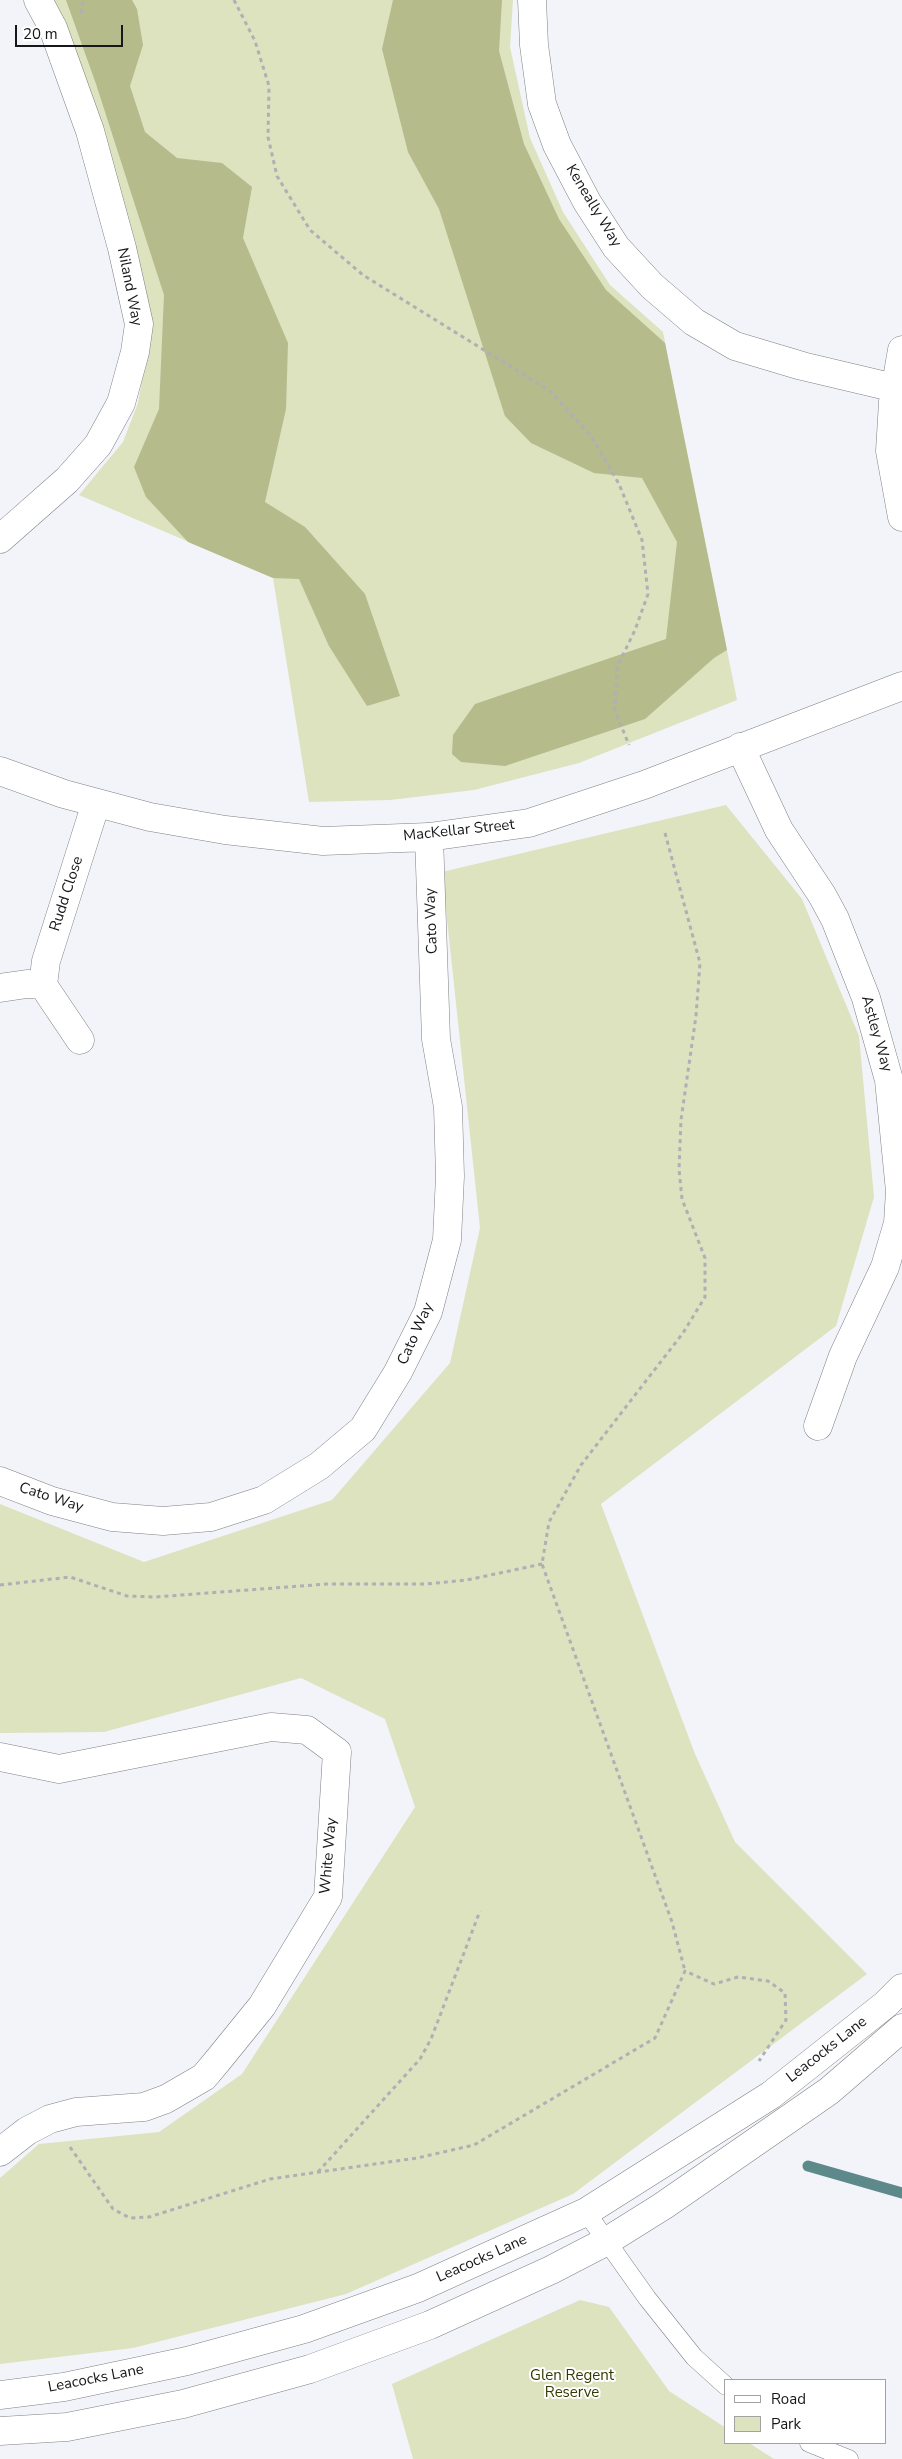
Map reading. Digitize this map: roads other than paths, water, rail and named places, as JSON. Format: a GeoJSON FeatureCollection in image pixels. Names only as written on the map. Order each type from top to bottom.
{"type":"FeatureCollection","features":[{"type":"Feature","properties":{"kind":"street","name":"Niland Way"},"geometry":{"type":"LineString","coordinates":[[0,539],[67,480],[98,445],[121,403],[135,352],[139,324],[122,248],[90,131],[53,28],[38,0]]}},
{"type":"Feature","properties":{"kind":"street","name":"Keneally Way"},"geometry":{"type":"LineString","coordinates":[[532,0],[534,45],[542,104],[557,145],[587,202],[616,247],[652,286],[694,322],[735,346],[802,366],[895,388]]}},
{"type":"Feature","properties":{"kind":"street"},"geometry":{"type":"LineString","coordinates":[[902,350],[895,388],[890,451],[902,517]]}},
{"type":"Feature","properties":{"kind":"street","name":"MacKellar Street"},"geometry":{"type":"LineString","coordinates":[[0,771],[96,803],[150,817],[216,828],[322,840],[429,837],[529,823],[644,785],[740,746],[902,686]]}},
{"type":"Feature","properties":{"kind":"street","name":"Astley Way"},"geometry":{"type":"LineString","coordinates":[[740,746],[779,830],[822,895],[852,960],[878,1036],[891,1098],[900,1191],[898,1223],[885,1267],[843,1356],[818,1426]]}},
{"type":"Feature","properties":{"kind":"street","name":"Rudd Close"},"geometry":{"type":"LineString","coordinates":[[43,985],[46,961],[96,803]]}},
{"type":"Feature","properties":{"kind":"street","name":"Cato Way"},"geometry":{"type":"LineString","coordinates":[[0,1481],[52,1501],[112,1517],[163,1521],[211,1517],[264,1500],[319,1466],[363,1429],[398,1372],[428,1312],[447,1240],[450,1176],[448,1107],[436,1039],[429,837]]}},
{"type":"Feature","properties":{"kind":"street"},"geometry":{"type":"LineString","coordinates":[[0,988],[27,984],[43,985],[80,1040]]}},
{"type":"Feature","properties":{"kind":"street","name":"White Way"},"geometry":{"type":"LineString","coordinates":[[0,1757],[58,1769],[272,1728],[307,1730],[337,1752],[328,1897],[262,2006],[204,2077],[166,2099],[144,2107],[76,2112],[50,2119],[27,2130],[0,2152]]}},
{"type":"Feature","properties":{"kind":"street","name":"Leacocks Lane"},"geometry":{"type":"LineString","coordinates":[[0,2395],[64,2387],[187,2361],[304,2329],[418,2288],[586,2212],[771,2095],[886,2004],[902,1988]]}},
{"type":"Feature","properties":{"kind":"street","name":"Leacocks Lane"},"geometry":{"type":"LineString","coordinates":[[0,2431],[76,2425],[183,2404],[310,2369],[430,2325],[551,2270],[607,2241],[662,2206],[829,2091],[902,2028]]}},
{"type":"Feature","properties":{"kind":"lane"},"geometry":{"type":"LineString","coordinates":[[586,2212],[647,2298],[676,2335],[694,2357],[724,2384]]}},
{"type":"Feature","properties":{"kind":"lane"},"geometry":{"type":"LineString","coordinates":[[812,2444],[849,2459]]}},
{"type":"Feature","properties":{"kind":"waterway"},"geometry":{"type":"LineString","coordinates":[[808,2166],[902,2193]]}},
{"type":"Feature","properties":{"kind":"park label","name":"Glen Regent Reserve"},"geometry":{"type":"Point","coordinates":[572,2384]}}]}
